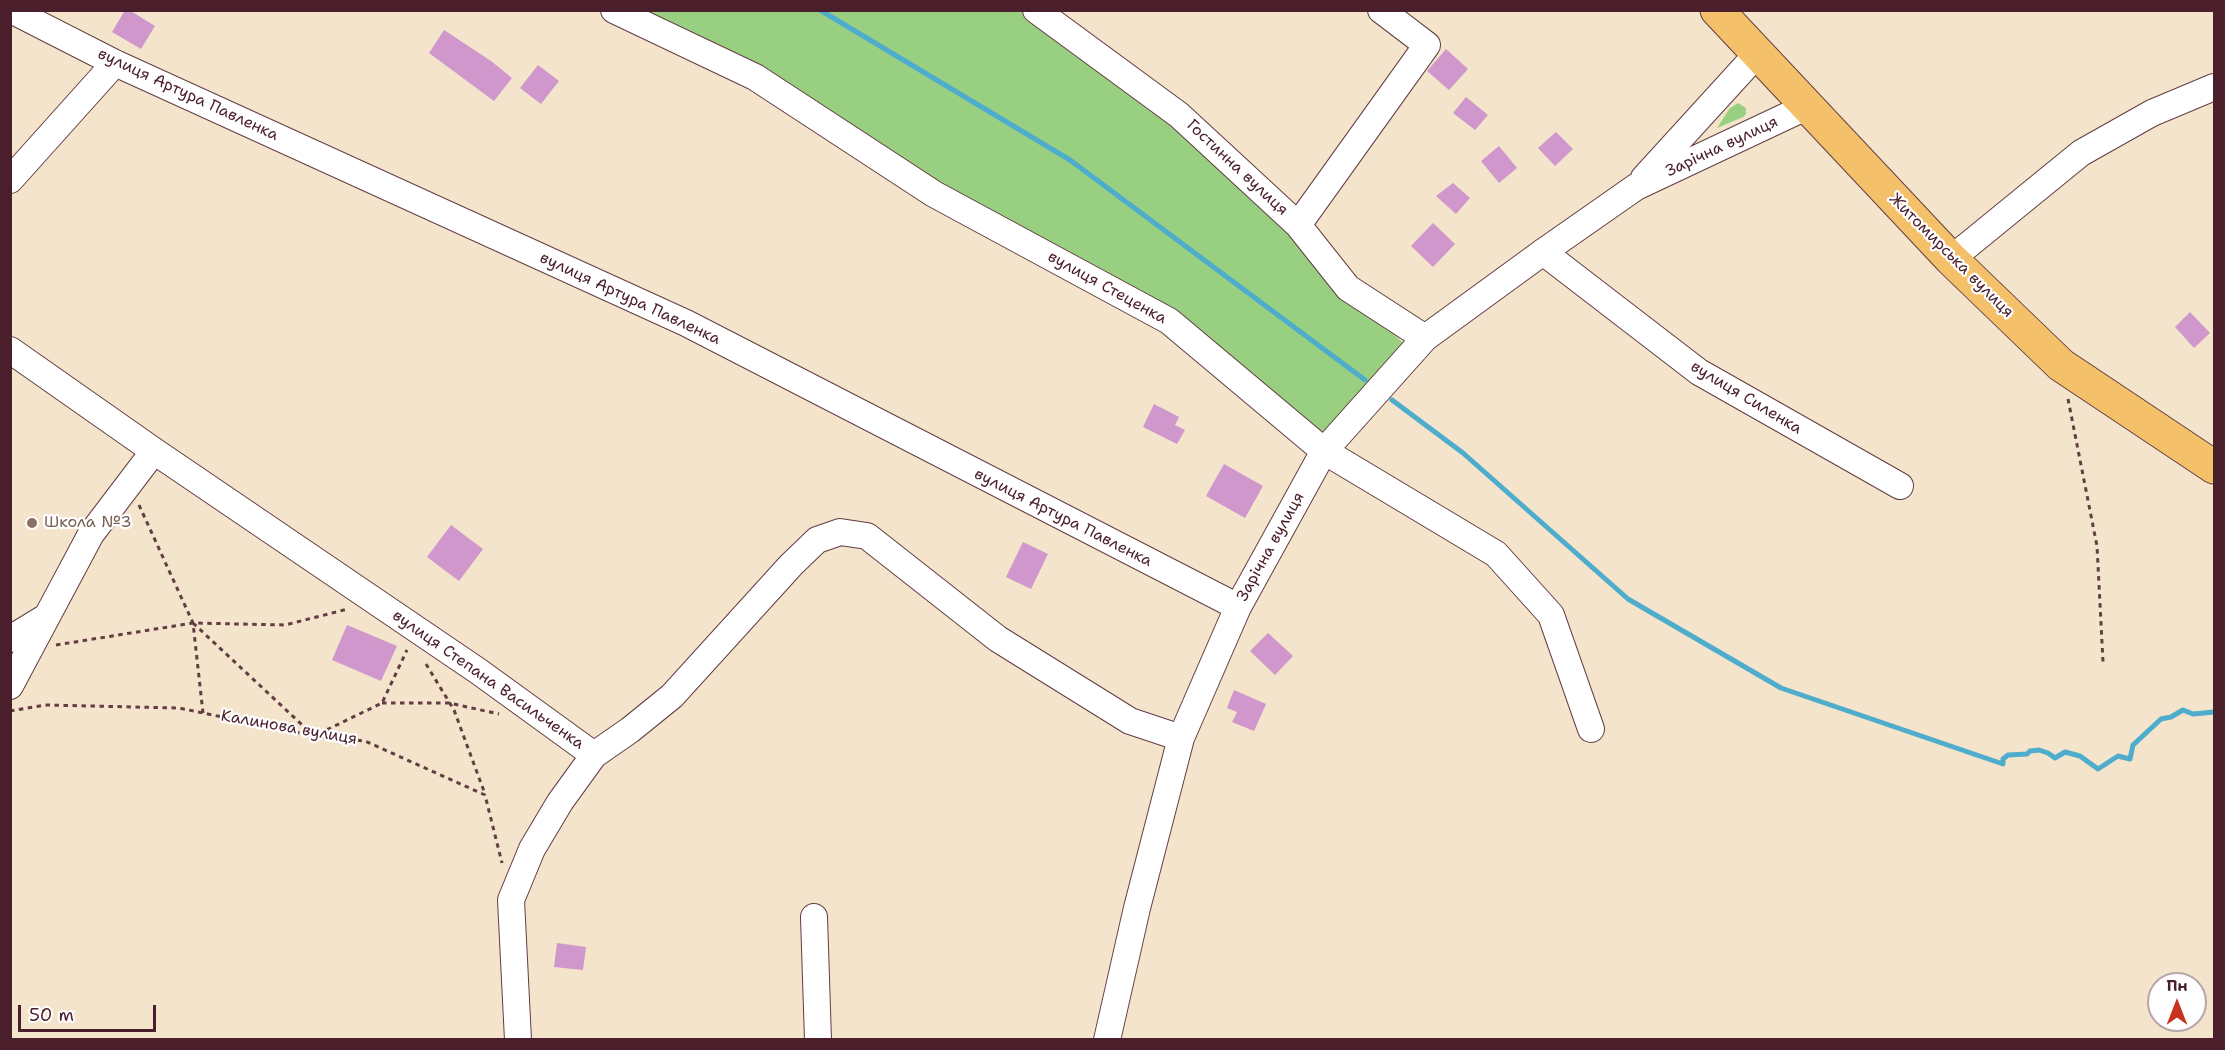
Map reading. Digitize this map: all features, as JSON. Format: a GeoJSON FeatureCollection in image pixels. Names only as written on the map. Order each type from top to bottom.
{"type":"FeatureCollection","features":[{"type":"Feature","properties":{"kind":"main road","name":"Житомирська вулиця"},"geometry":{"type":"LineString","coordinates":[[1717,10],[1952,259],[2061,365],[2214,467]]}},
{"type":"Feature","properties":{"kind":"street","name":"вулиця Артура Павленка"},"geometry":{"type":"LineString","coordinates":[[11,10],[115,63],[686,323],[1238,608]]}},
{"type":"Feature","properties":{"kind":"street","name":"вулиця Стеценка"},"geometry":{"type":"LineString","coordinates":[[614,10],[755,77],[934,194],[1169,321],[1324,451],[1496,554],[1551,615],[1591,729]]}},
{"type":"Feature","properties":{"kind":"street","name":"Гостинна вулиця"},"geometry":{"type":"LineString","coordinates":[[1036,10],[1179,115],[1298,225],[1348,288],[1425,338]]}},
{"type":"Feature","properties":{"kind":"street"},"geometry":{"type":"LineString","coordinates":[[1298,225],[1427,45],[1381,10]]}},
{"type":"Feature","properties":{"kind":"street","name":"Зарічна вулиця"},"geometry":{"type":"LineString","coordinates":[[1636,187],[1758,53]]}},
{"type":"Feature","properties":{"kind":"street"},"geometry":{"type":"LineString","coordinates":[[10,180],[115,63]]}},
{"type":"Feature","properties":{"kind":"street"},"geometry":{"type":"LineString","coordinates":[[1952,259],[2081,153],[2152,113],[2214,87]]}},
{"type":"Feature","properties":{"kind":"street","name":"Зарічна вулиця"},"geometry":{"type":"LineString","coordinates":[[1107,1040],[1137,908],[1181,738],[1238,608],[1324,451],[1425,338],[1543,252],[1636,187],[1808,106]]}},
{"type":"Feature","properties":{"kind":"street","name":"вулиця Силенка"},"geometry":{"type":"LineString","coordinates":[[1543,252],[1699,372],[1900,486]]}},
{"type":"Feature","properties":{"kind":"street","name":"вулиця Степана Васильченка"},"geometry":{"type":"LineString","coordinates":[[10,350],[154,451],[478,671],[594,755],[672,696],[790,565],[817,540],[840,532],[867,537],[998,639],[1130,721],[1181,738]]}},
{"type":"Feature","properties":{"kind":"street"},"geometry":{"type":"LineString","coordinates":[[10,686],[20,644],[46,616],[91,534],[154,451]]}},
{"type":"Feature","properties":{"kind":"street"},"geometry":{"type":"LineString","coordinates":[[518,1040],[511,900],[532,849],[560,802],[594,755]]}},
{"type":"Feature","properties":{"kind":"street"},"geometry":{"type":"LineString","coordinates":[[814,917],[818,1040]]}},
{"type":"Feature","properties":{"kind":"path"},"geometry":{"type":"LineString","coordinates":[[2061,365],[2097,546],[2103,662]]}},
{"type":"Feature","properties":{"kind":"path"},"geometry":{"type":"LineString","coordinates":[[129,484],[194,623],[203,712]]}},
{"type":"Feature","properties":{"kind":"path"},"geometry":{"type":"LineString","coordinates":[[20,644],[194,623],[285,625],[376,602]]}},
{"type":"Feature","properties":{"kind":"path"},"geometry":{"type":"LineString","coordinates":[[382,703],[412,640],[398,616]]}},
{"type":"Feature","properties":{"kind":"path"},"geometry":{"type":"LineString","coordinates":[[194,623],[314,736],[382,703],[450,703],[507,715]]}},
{"type":"Feature","properties":{"kind":"path"},"geometry":{"type":"LineString","coordinates":[[423,658],[450,703],[485,795],[511,900]]}},
{"type":"Feature","properties":{"kind":"path","name":"Калинова вулиця"},"geometry":{"type":"LineString","coordinates":[[10,711],[45,705],[179,708],[203,712],[314,736],[365,741],[485,795]]}},
{"type":"Feature","properties":{"kind":"green space"},"geometry":{"type":"Polygon","coordinates":[[[614,11],[1035,11],[1179,115],[1412,352],[1324,451],[1169,321],[614,11]]]}},
{"type":"Feature","properties":{"kind":"green space"},"geometry":{"type":"Polygon","coordinates":[[[1738,103],[1746,108],[1746,114],[1717,128],[1730,108],[1738,103]]]}},
{"type":"Feature","properties":{"kind":"building"},"geometry":{"type":"Polygon","coordinates":[[[125,10],[129,10],[155,26],[141,49],[112,32],[125,10]]]}},
{"type":"Feature","properties":{"kind":"building"},"geometry":{"type":"Polygon","coordinates":[[[444,30],[512,78],[494,101],[429,53],[444,30]]]}},
{"type":"Feature","properties":{"kind":"building"},"geometry":{"type":"Polygon","coordinates":[[[1446,49],[1468,69],[1449,90],[1427,71],[1446,49]]]}},
{"type":"Feature","properties":{"kind":"building"},"geometry":{"type":"Polygon","coordinates":[[[538,65],[559,81],[541,104],[520,88],[538,65]]]}},
{"type":"Feature","properties":{"kind":"building"},"geometry":{"type":"Polygon","coordinates":[[[1466,97],[1488,115],[1475,130],[1453,113],[1466,97]]]}},
{"type":"Feature","properties":{"kind":"building"},"geometry":{"type":"Polygon","coordinates":[[[1556,132],[1573,149],[1555,166],[1538,148],[1556,132]]]}},
{"type":"Feature","properties":{"kind":"building"},"geometry":{"type":"Polygon","coordinates":[[[1499,146],[1517,168],[1499,183],[1481,161],[1499,146]]]}},
{"type":"Feature","properties":{"kind":"building"},"geometry":{"type":"Polygon","coordinates":[[[1453,183],[1470,198],[1456,214],[1436,196],[1453,183]]]}},
{"type":"Feature","properties":{"kind":"building"},"geometry":{"type":"Polygon","coordinates":[[[1433,223],[1455,244],[1433,267],[1411,246],[1433,223]]]}},
{"type":"Feature","properties":{"kind":"building"},"geometry":{"type":"Polygon","coordinates":[[[2190,312],[2210,333],[2194,348],[2175,327],[2190,312]]]}},
{"type":"Feature","properties":{"kind":"building"},"geometry":{"type":"Polygon","coordinates":[[[1154,404],[1179,417],[1175,425],[1185,430],[1177,444],[1143,427],[1154,404]]]}},
{"type":"Feature","properties":{"kind":"building"},"geometry":{"type":"Polygon","coordinates":[[[1224,464],[1263,486],[1245,518],[1206,496],[1224,464]]]}},
{"type":"Feature","properties":{"kind":"building"},"geometry":{"type":"Polygon","coordinates":[[[451,525],[483,549],[459,581],[427,557],[451,525]]]}},
{"type":"Feature","properties":{"kind":"building"},"geometry":{"type":"Polygon","coordinates":[[[1023,542],[1048,554],[1031,589],[1006,577],[1023,542]]]}},
{"type":"Feature","properties":{"kind":"building"},"geometry":{"type":"Polygon","coordinates":[[[347,625],[397,646],[381,681],[332,660],[347,625]]]}},
{"type":"Feature","properties":{"kind":"building"},"geometry":{"type":"Polygon","coordinates":[[[1268,633],[1293,656],[1275,675],[1250,651],[1268,633]]]}},
{"type":"Feature","properties":{"kind":"building"},"geometry":{"type":"Polygon","coordinates":[[[1234,690],[1266,704],[1254,731],[1232,722],[1237,712],[1227,708],[1234,690]]]}},
{"type":"Feature","properties":{"kind":"building"},"geometry":{"type":"Polygon","coordinates":[[[557,943],[586,947],[583,970],[554,967],[557,943]]]}},
{"type":"Feature","properties":{"kind":"waterway"},"geometry":{"type":"LineString","coordinates":[[820,10],[1070,160],[1365,380]]}},
{"type":"Feature","properties":{"kind":"waterway"},"geometry":{"type":"LineString","coordinates":[[1392,400],[1463,453],[1628,599],[1781,688],[2003,764],[2003,759],[2008,755],[2027,754],[2030,751],[2039,750],[2055,758],[2065,752],[2080,756],[2098,769],[2118,756],[2130,759],[2133,745],[2161,719],[2171,717],[2183,710],[2193,714],[2214,712]]}},
{"type":"Feature","properties":{"kind":"place","name":"Школа №3"},"geometry":{"type":"Point","coordinates":[32,523]}}]}
